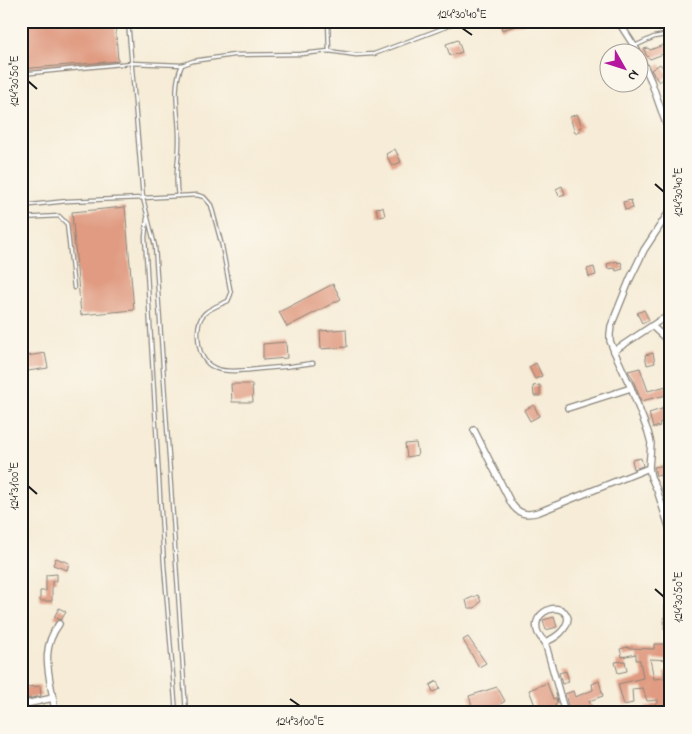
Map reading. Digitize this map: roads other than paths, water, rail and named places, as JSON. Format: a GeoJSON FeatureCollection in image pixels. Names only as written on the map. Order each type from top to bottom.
{"type":"FeatureCollection","features":[{"type":"Feature","properties":{"kind":"street"},"geometry":{"type":"LineString","coordinates":[[618,21],[632,42]]}},
{"type":"Feature","properties":{"kind":"street"},"geometry":{"type":"LineString","coordinates":[[650,79],[671,138]]}},
{"type":"Feature","properties":{"kind":"street"},"geometry":{"type":"LineString","coordinates":[[671,209],[644,250],[619,305],[610,334],[610,341],[631,388],[651,443],[649,468],[671,533]]}},
{"type":"Feature","properties":{"kind":"street"},"geometry":{"type":"LineString","coordinates":[[614,351],[625,342],[671,315]]}},
{"type":"Feature","properties":{"kind":"street"},"geometry":{"type":"LineString","coordinates":[[652,326],[671,346]]}},
{"type":"Feature","properties":{"kind":"street"},"geometry":{"type":"LineString","coordinates":[[568,408],[631,388]]}},
{"type":"Feature","properties":{"kind":"street"},"geometry":{"type":"LineString","coordinates":[[474,430],[510,503],[515,510],[526,514],[539,512],[649,468]]}},
{"type":"Feature","properties":{"kind":"street"},"geometry":{"type":"LineString","coordinates":[[545,642],[552,640],[566,628],[568,618],[563,610],[558,608],[549,610],[538,617],[536,622],[538,633],[545,642],[565,713]]}},
{"type":"Feature","properties":{"kind":"street"},"geometry":{"type":"LineString","coordinates":[[55,713],[49,676],[48,650],[50,637],[59,624]]}},
{"type":"Feature","properties":{"kind":"street"},"geometry":{"type":"LineString","coordinates":[[21,705],[53,698]]}},
{"type":"Feature","properties":{"kind":"lane"},"geometry":{"type":"LineString","coordinates":[[128,21],[143,198],[155,246],[186,713]]}},
{"type":"Feature","properties":{"kind":"lane"},"geometry":{"type":"LineString","coordinates":[[328,21],[330,51]]}},
{"type":"Feature","properties":{"kind":"lane"},"geometry":{"type":"LineString","coordinates":[[21,74],[131,63],[182,65],[193,61],[234,55],[301,54],[330,51],[356,55],[374,54],[446,27],[456,21]]}},
{"type":"Feature","properties":{"kind":"lane"},"geometry":{"type":"LineString","coordinates":[[643,42],[665,35]]}},
{"type":"Feature","properties":{"kind":"lane"},"geometry":{"type":"LineString","coordinates":[[178,196],[175,174],[179,143],[176,77],[182,65]]}},
{"type":"Feature","properties":{"kind":"lane"},"geometry":{"type":"LineString","coordinates":[[21,206],[178,196],[204,197],[211,205],[231,294],[228,301],[208,309],[199,323],[198,345],[203,359],[216,370],[227,372],[313,363]]}},
{"type":"Feature","properties":{"kind":"lane"},"geometry":{"type":"LineString","coordinates":[[21,218],[59,216],[67,224],[74,288]]}},
{"type":"Feature","properties":{"kind":"lane"},"geometry":{"type":"LineString","coordinates":[[147,216],[145,237],[164,565],[176,713]]}}]}
